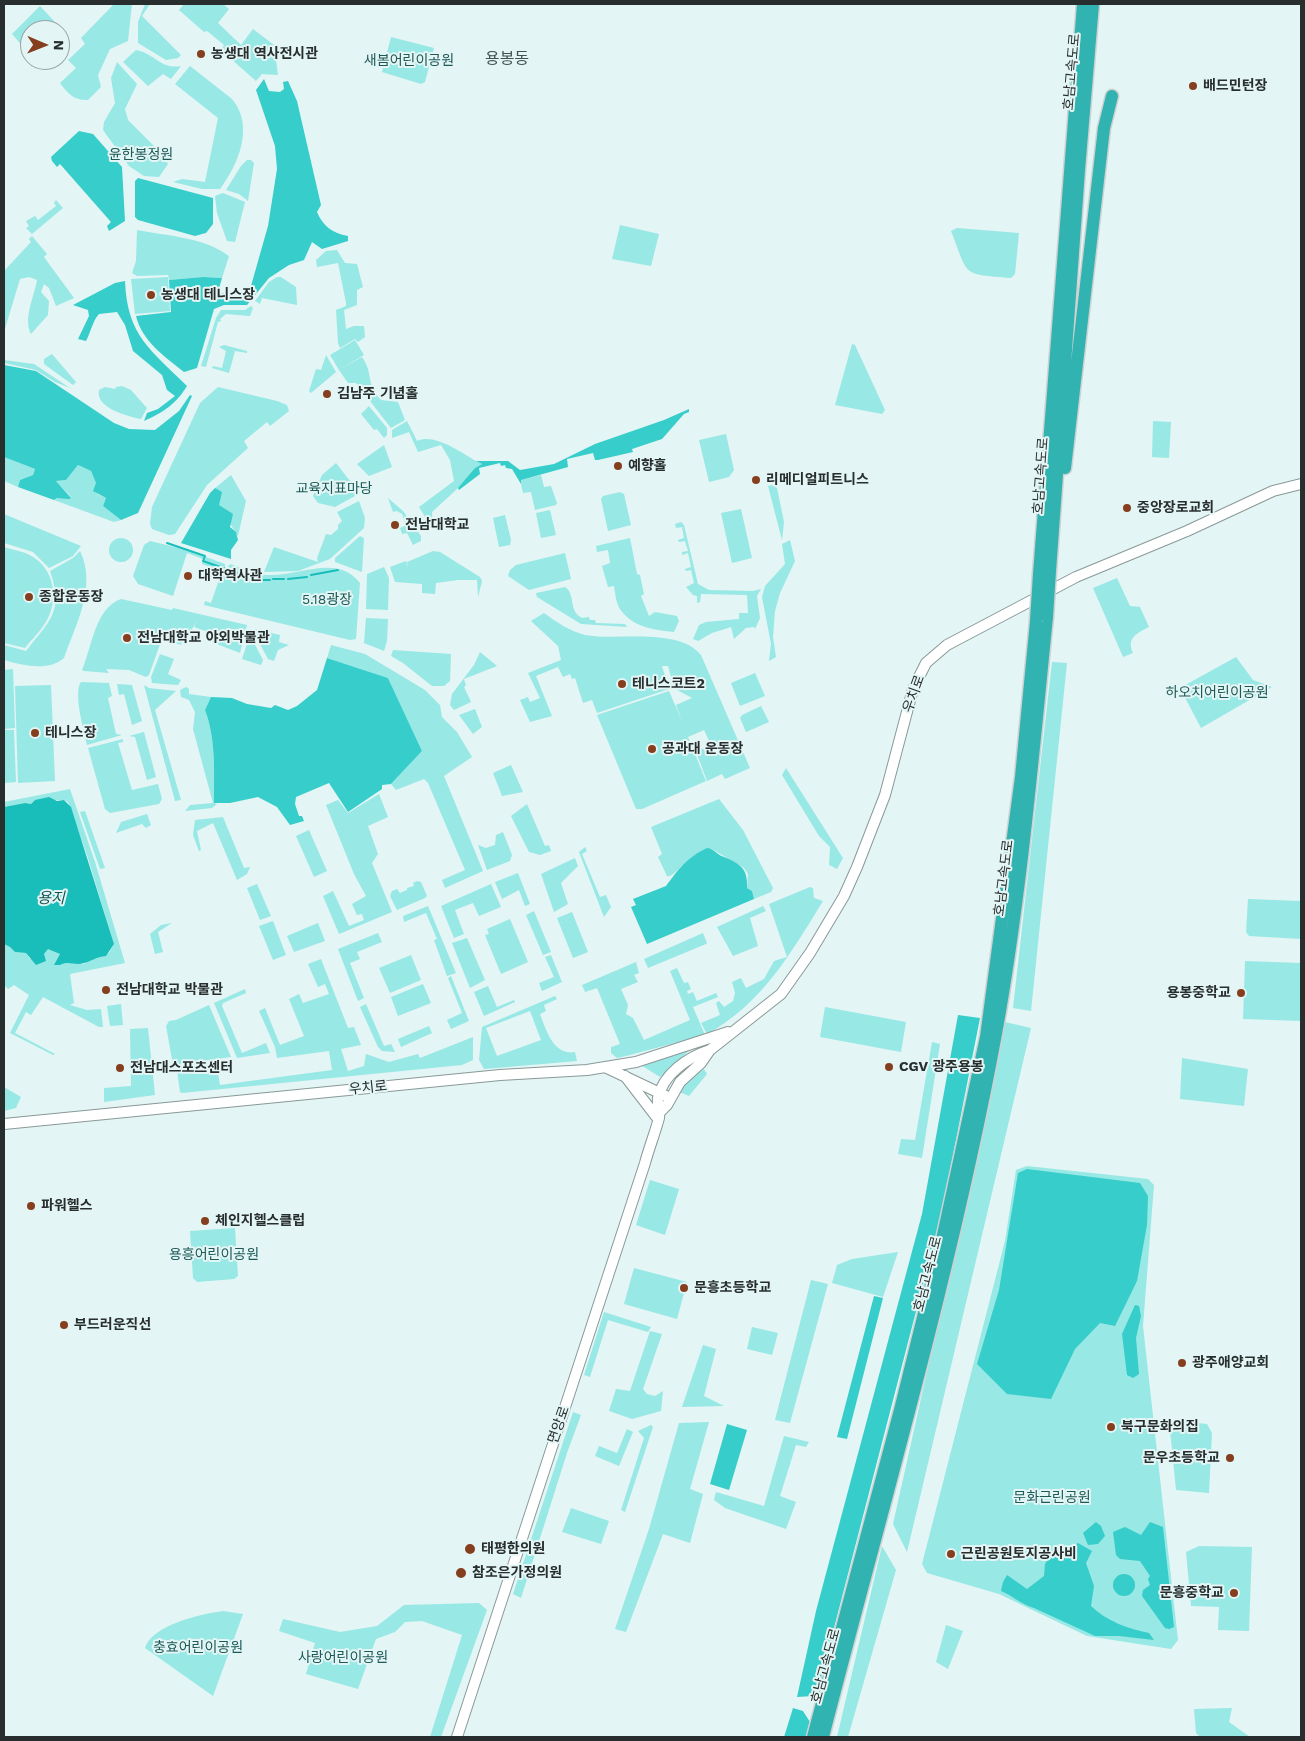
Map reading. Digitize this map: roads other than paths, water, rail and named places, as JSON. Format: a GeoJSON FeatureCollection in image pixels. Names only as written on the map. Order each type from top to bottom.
{"type":"FeatureCollection","features":[{"type":"Feature","properties":{"kind":"highway","name":"호남고속도로"},"geometry":{"type":"LineString","coordinates":[[823,1737],[952,1240],[994,1042],[1014,921],[1042,619],[1083,4]]}},
{"type":"Feature","properties":{"kind":"highway","name":"호남고속도로"},"geometry":{"type":"LineString","coordinates":[[1044,572],[1052,534],[1093,4]]}},
{"type":"Feature","properties":{"kind":"highway"},"geometry":{"type":"LineString","coordinates":[[1052,534],[1064,481],[1100,157],[1104,128],[1112,96]]}},
{"type":"Feature","properties":{"kind":"highway","name":"호남고속도로"},"geometry":{"type":"LineString","coordinates":[[813,1737],[900,1410],[940,1249],[986,1036],[1042,619]]}},
{"type":"Feature","properties":{"kind":"main road","name":"우치로"},"geometry":{"type":"LineString","coordinates":[[670,1098],[680,1082],[701,1063],[710,1050],[774,1000],[789,985],[844,896],[884,795],[913,689],[926,663],[947,646],[1076,577],[1188,531],[1275,490],[1301,484]]}},
{"type":"Feature","properties":{"kind":"main road"},"geometry":{"type":"LineString","coordinates":[[606,1068],[665,1054],[734,1030]]}},
{"type":"Feature","properties":{"kind":"main road","name":"우치로"},"geometry":{"type":"LineString","coordinates":[[4,1124],[500,1075],[606,1068],[660,1093],[672,1074],[685,1062],[694,1055],[710,1050]]}},
{"type":"Feature","properties":{"kind":"main road"},"geometry":{"type":"LineString","coordinates":[[622,1074],[659,1116]]}},
{"type":"Feature","properties":{"kind":"main road"},"geometry":{"type":"LineString","coordinates":[[660,1093],[670,1098]]}},
{"type":"Feature","properties":{"kind":"main road","name":"면앙로"},"geometry":{"type":"LineString","coordinates":[[659,1116],[657,1101],[660,1093]]}},
{"type":"Feature","properties":{"kind":"main road","name":"면앙로"},"geometry":{"type":"LineString","coordinates":[[457,1737],[527,1517],[599,1306],[659,1116],[670,1098]]}},
{"type":"Feature","properties":{"kind":"water","name":"용지"},"geometry":{"type":"Polygon","coordinates":[[[49,797],[57,801],[64,800],[71,807],[114,944],[106,956],[81,964],[66,963],[54,965],[60,954],[48,949],[44,954],[46,961],[36,965],[26,953],[15,952],[4,944],[4,807],[25,803],[31,804],[35,800],[49,797]]]}},
{"type":"Feature","properties":{"kind":"waterway"},"geometry":{"type":"LineString","coordinates":[[167,543],[205,556],[203,561],[254,579]]}},
{"type":"Feature","properties":{"kind":"waterway"},"geometry":{"type":"LineString","coordinates":[[311,575],[338,570]]}},
{"type":"Feature","properties":{"kind":"waterway"},"geometry":{"type":"LineString","coordinates":[[288,579],[307,577]]}},
{"type":"Feature","properties":{"kind":"waterway"},"geometry":{"type":"LineString","coordinates":[[273,579],[284,579]]}},
{"type":"Feature","properties":{"kind":"waterway"},"geometry":{"type":"LineString","coordinates":[[258,580],[270,580]]}},
{"type":"Feature","properties":{"kind":"place","name":"농생대 역사전시관"},"geometry":{"type":"Point","coordinates":[201,54]}},
{"type":"Feature","properties":{"kind":"place","name":"배드민턴장"},"geometry":{"type":"Point","coordinates":[1193,86]}},
{"type":"Feature","properties":{"kind":"place","name":"농생대 테니스장"},"geometry":{"type":"Point","coordinates":[151,295]}},
{"type":"Feature","properties":{"kind":"place","name":"김남주 기념홀"},"geometry":{"type":"Point","coordinates":[327,394]}},
{"type":"Feature","properties":{"kind":"place","name":"예향홀"},"geometry":{"type":"Point","coordinates":[618,466]}},
{"type":"Feature","properties":{"kind":"place","name":"리메디얼피트니스"},"geometry":{"type":"Point","coordinates":[756,480]}},
{"type":"Feature","properties":{"kind":"place","name":"중앙장로교회"},"geometry":{"type":"Point","coordinates":[1127,508]}},
{"type":"Feature","properties":{"kind":"place","name":"전남대학교"},"geometry":{"type":"Point","coordinates":[395,525]}},
{"type":"Feature","properties":{"kind":"place","name":"대학역사관"},"geometry":{"type":"Point","coordinates":[188,576]}},
{"type":"Feature","properties":{"kind":"place","name":"종합운동장"},"geometry":{"type":"Point","coordinates":[29,597]}},
{"type":"Feature","properties":{"kind":"place","name":"전남대학교 야외박물관"},"geometry":{"type":"Point","coordinates":[127,638]}},
{"type":"Feature","properties":{"kind":"place","name":"테니스코트2"},"geometry":{"type":"Point","coordinates":[622,684]}},
{"type":"Feature","properties":{"kind":"place","name":"테니스장"},"geometry":{"type":"Point","coordinates":[35,733]}},
{"type":"Feature","properties":{"kind":"place","name":"공과대 운동장"},"geometry":{"type":"Point","coordinates":[652,749]}},
{"type":"Feature","properties":{"kind":"place","name":"전남대학교 박물관"},"geometry":{"type":"Point","coordinates":[106,990]}},
{"type":"Feature","properties":{"kind":"place","name":"용봉중학교"},"geometry":{"type":"Point","coordinates":[1241,993]}},
{"type":"Feature","properties":{"kind":"place","name":"CGV 광주용봉"},"geometry":{"type":"Point","coordinates":[889,1067]}},
{"type":"Feature","properties":{"kind":"place","name":"전남대스포츠센터"},"geometry":{"type":"Point","coordinates":[120,1068]}},
{"type":"Feature","properties":{"kind":"place","name":"파워헬스"},"geometry":{"type":"Point","coordinates":[31,1206]}},
{"type":"Feature","properties":{"kind":"place","name":"체인지헬스클럽"},"geometry":{"type":"Point","coordinates":[205,1221]}},
{"type":"Feature","properties":{"kind":"place","name":"문흥초등학교"},"geometry":{"type":"Point","coordinates":[684,1288]}},
{"type":"Feature","properties":{"kind":"place","name":"부드러운직선"},"geometry":{"type":"Point","coordinates":[64,1325]}},
{"type":"Feature","properties":{"kind":"place","name":"광주애양교회"},"geometry":{"type":"Point","coordinates":[1182,1363]}},
{"type":"Feature","properties":{"kind":"place","name":"북구문화의집"},"geometry":{"type":"Point","coordinates":[1111,1427]}},
{"type":"Feature","properties":{"kind":"place","name":"문우초등학교"},"geometry":{"type":"Point","coordinates":[1230,1458]}},
{"type":"Feature","properties":{"kind":"place","name":"태평한의원"},"geometry":{"type":"Point","coordinates":[470,1549]}},
{"type":"Feature","properties":{"kind":"place","name":"근린공원토지공사비"},"geometry":{"type":"Point","coordinates":[951,1554]}},
{"type":"Feature","properties":{"kind":"place","name":"참조은가정의원"},"geometry":{"type":"Point","coordinates":[461,1573]}},
{"type":"Feature","properties":{"kind":"place","name":"문흥중학교"},"geometry":{"type":"Point","coordinates":[1234,1593]}},
{"type":"Feature","properties":{"kind":"district","name":"용봉동"},"geometry":{"type":"Point","coordinates":[507,59]}},
{"type":"Feature","properties":{"kind":"park label","name":"새봄어린이공원"},"geometry":{"type":"Point","coordinates":[409,61]}},
{"type":"Feature","properties":{"kind":"park label","name":"윤한봉정원"},"geometry":{"type":"Point","coordinates":[141,155]}},
{"type":"Feature","properties":{"kind":"park label","name":"교육지표마당"},"geometry":{"type":"Point","coordinates":[334,489]}},
{"type":"Feature","properties":{"kind":"park label","name":"5.18광장"},"geometry":{"type":"Point","coordinates":[327,600]}},
{"type":"Feature","properties":{"kind":"park label","name":"하오치어린이공원"},"geometry":{"type":"Point","coordinates":[1217,693]}},
{"type":"Feature","properties":{"kind":"park label","name":"용흥어린이공원"},"geometry":{"type":"Point","coordinates":[214,1255]}},
{"type":"Feature","properties":{"kind":"park label","name":"문화근린공원"},"geometry":{"type":"Point","coordinates":[1052,1498]}},
{"type":"Feature","properties":{"kind":"park label","name":"충효어린이공원"},"geometry":{"type":"Point","coordinates":[198,1648]}},
{"type":"Feature","properties":{"kind":"park label","name":"사랑어린이공원"},"geometry":{"type":"Point","coordinates":[343,1658]}}]}
